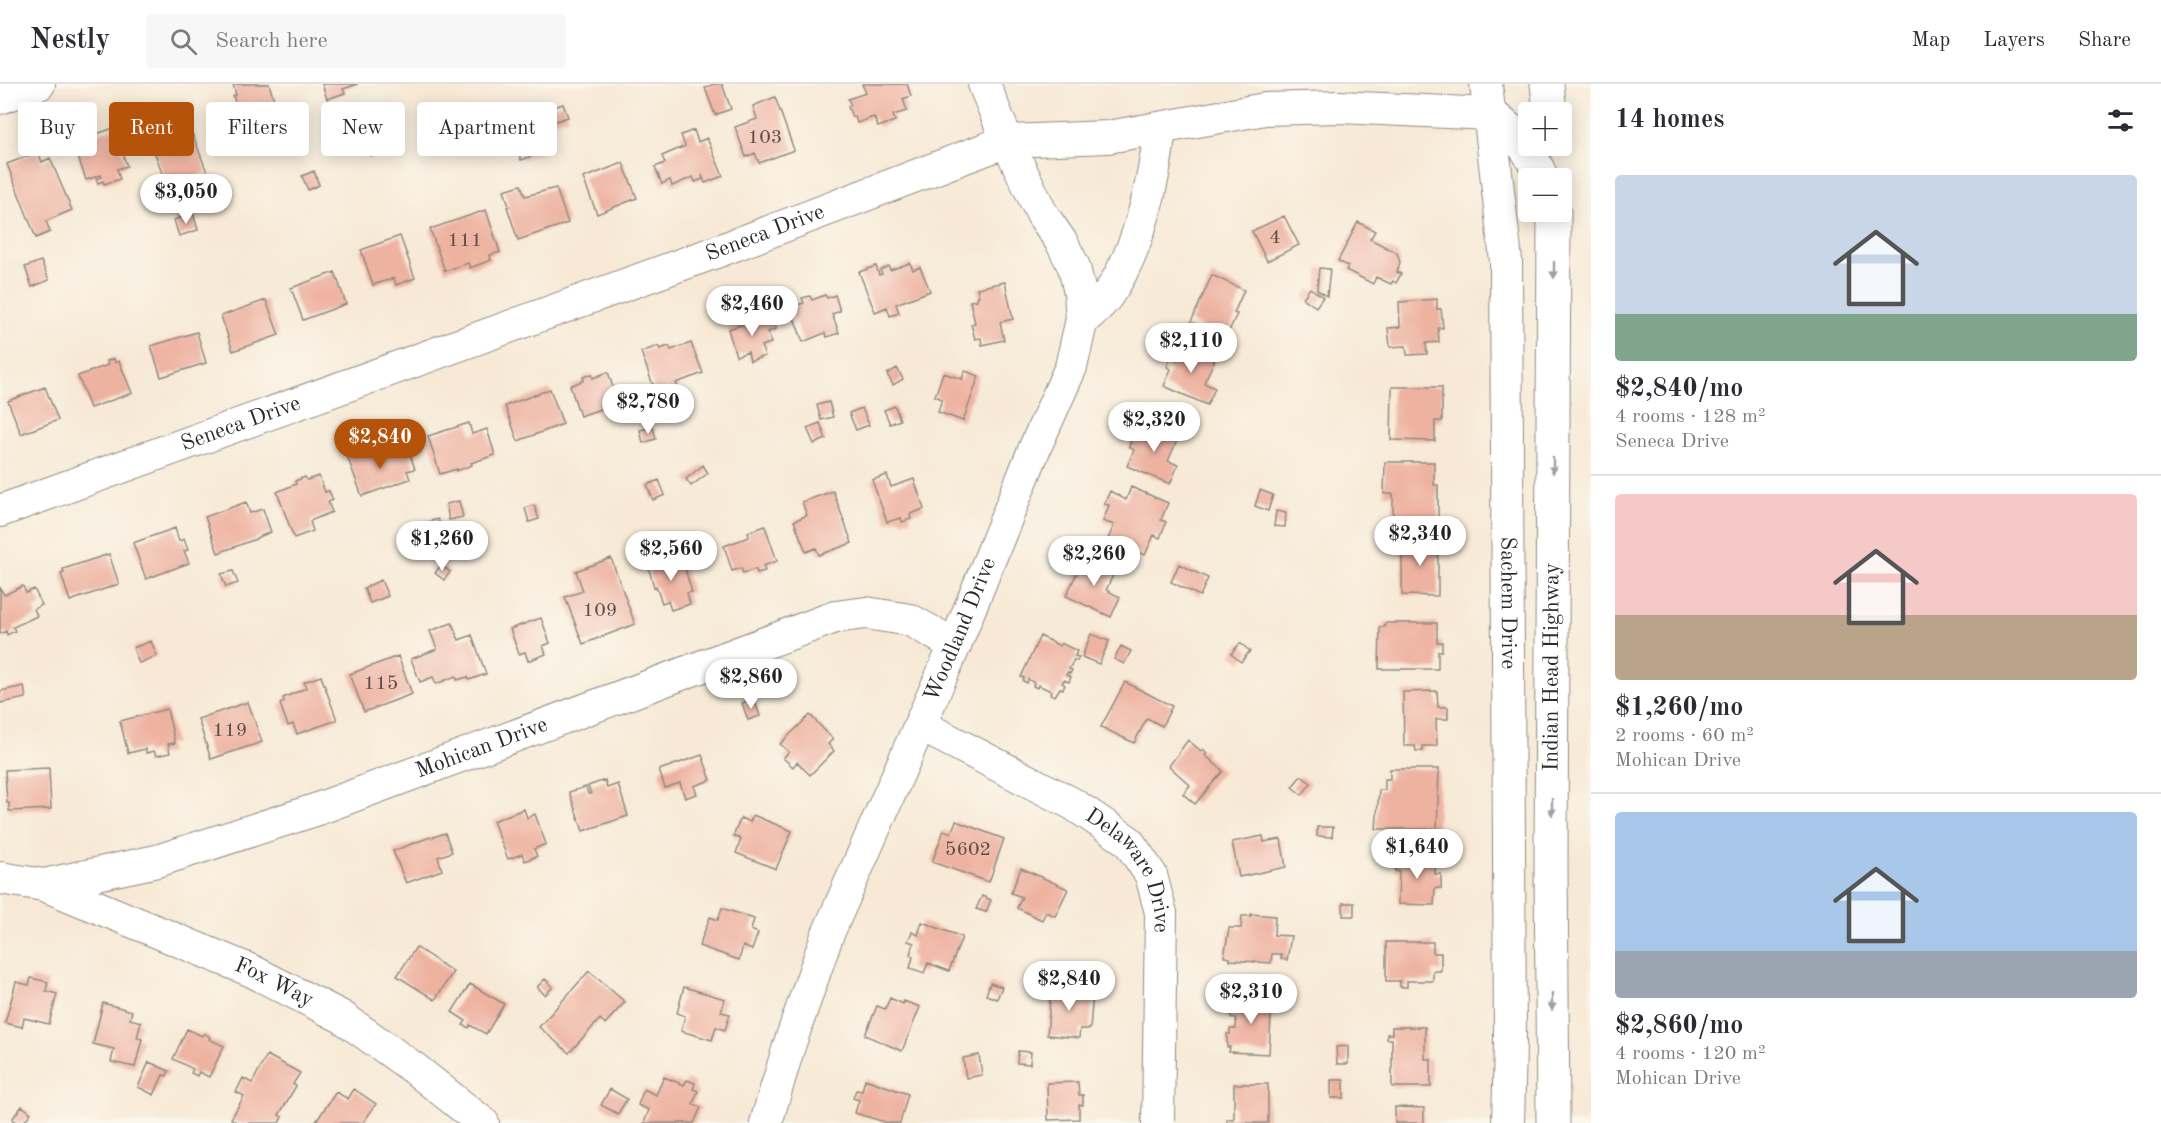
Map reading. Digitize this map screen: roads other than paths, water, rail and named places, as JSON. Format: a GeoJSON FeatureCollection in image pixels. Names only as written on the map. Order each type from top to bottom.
{"type":"FeatureCollection","features":[{"type":"Feature","properties":{"kind":"main road"},"geometry":{"type":"LineString","coordinates":[[1547,84],[1549,102]]}},
{"type":"Feature","properties":{"kind":"main road"},"geometry":{"type":"LineString","coordinates":[[1488,99],[1519,138],[1537,168]]}},
{"type":"Feature","properties":{"kind":"main road","name":"Indian Head Highway"},"geometry":{"type":"LineString","coordinates":[[1553,1123],[1551,862],[1554,222]]}},
{"type":"Feature","properties":{"kind":"street"},"geometry":{"type":"LineString","coordinates":[[0,98],[39,84]]}},
{"type":"Feature","properties":{"kind":"street","name":"Woodland Drive"},"geometry":{"type":"LineString","coordinates":[[766,1123],[789,1046],[827,936],[955,645],[1036,445],[1071,367],[1081,322],[1080,293],[1074,267],[1062,243],[1042,214],[1007,141],[984,84]]}},
{"type":"Feature","properties":{"kind":"street","name":"Seneca Drive"},"geometry":{"type":"LineString","coordinates":[[0,512],[267,413],[716,252],[1007,141],[1099,137],[1160,129],[1265,109],[1488,99]]}},
{"type":"Feature","properties":{"kind":"street","name":"Sachem Drive"},"geometry":{"type":"LineString","coordinates":[[1488,99],[1506,261],[1510,1044],[1508,1123]]}},
{"type":"Feature","properties":{"kind":"street"},"geometry":{"type":"LineString","coordinates":[[1081,322],[1106,297],[1123,271],[1150,191],[1156,167],[1160,129]]}},
{"type":"Feature","properties":{"kind":"street","name":"Mohican Drive"},"geometry":{"type":"LineString","coordinates":[[0,878],[44,885],[157,861],[315,810],[835,617],[866,613],[910,620],[955,645]]}},
{"type":"Feature","properties":{"kind":"street","name":"Delaware Drive"},"geometry":{"type":"LineString","coordinates":[[920,725],[1073,804],[1128,841],[1151,875],[1161,914],[1158,1123]]}},
{"type":"Feature","properties":{"kind":"street","name":"Fox Way"},"geometry":{"type":"LineString","coordinates":[[44,885],[252,971],[342,1017],[415,1069],[483,1123]]}}]}
